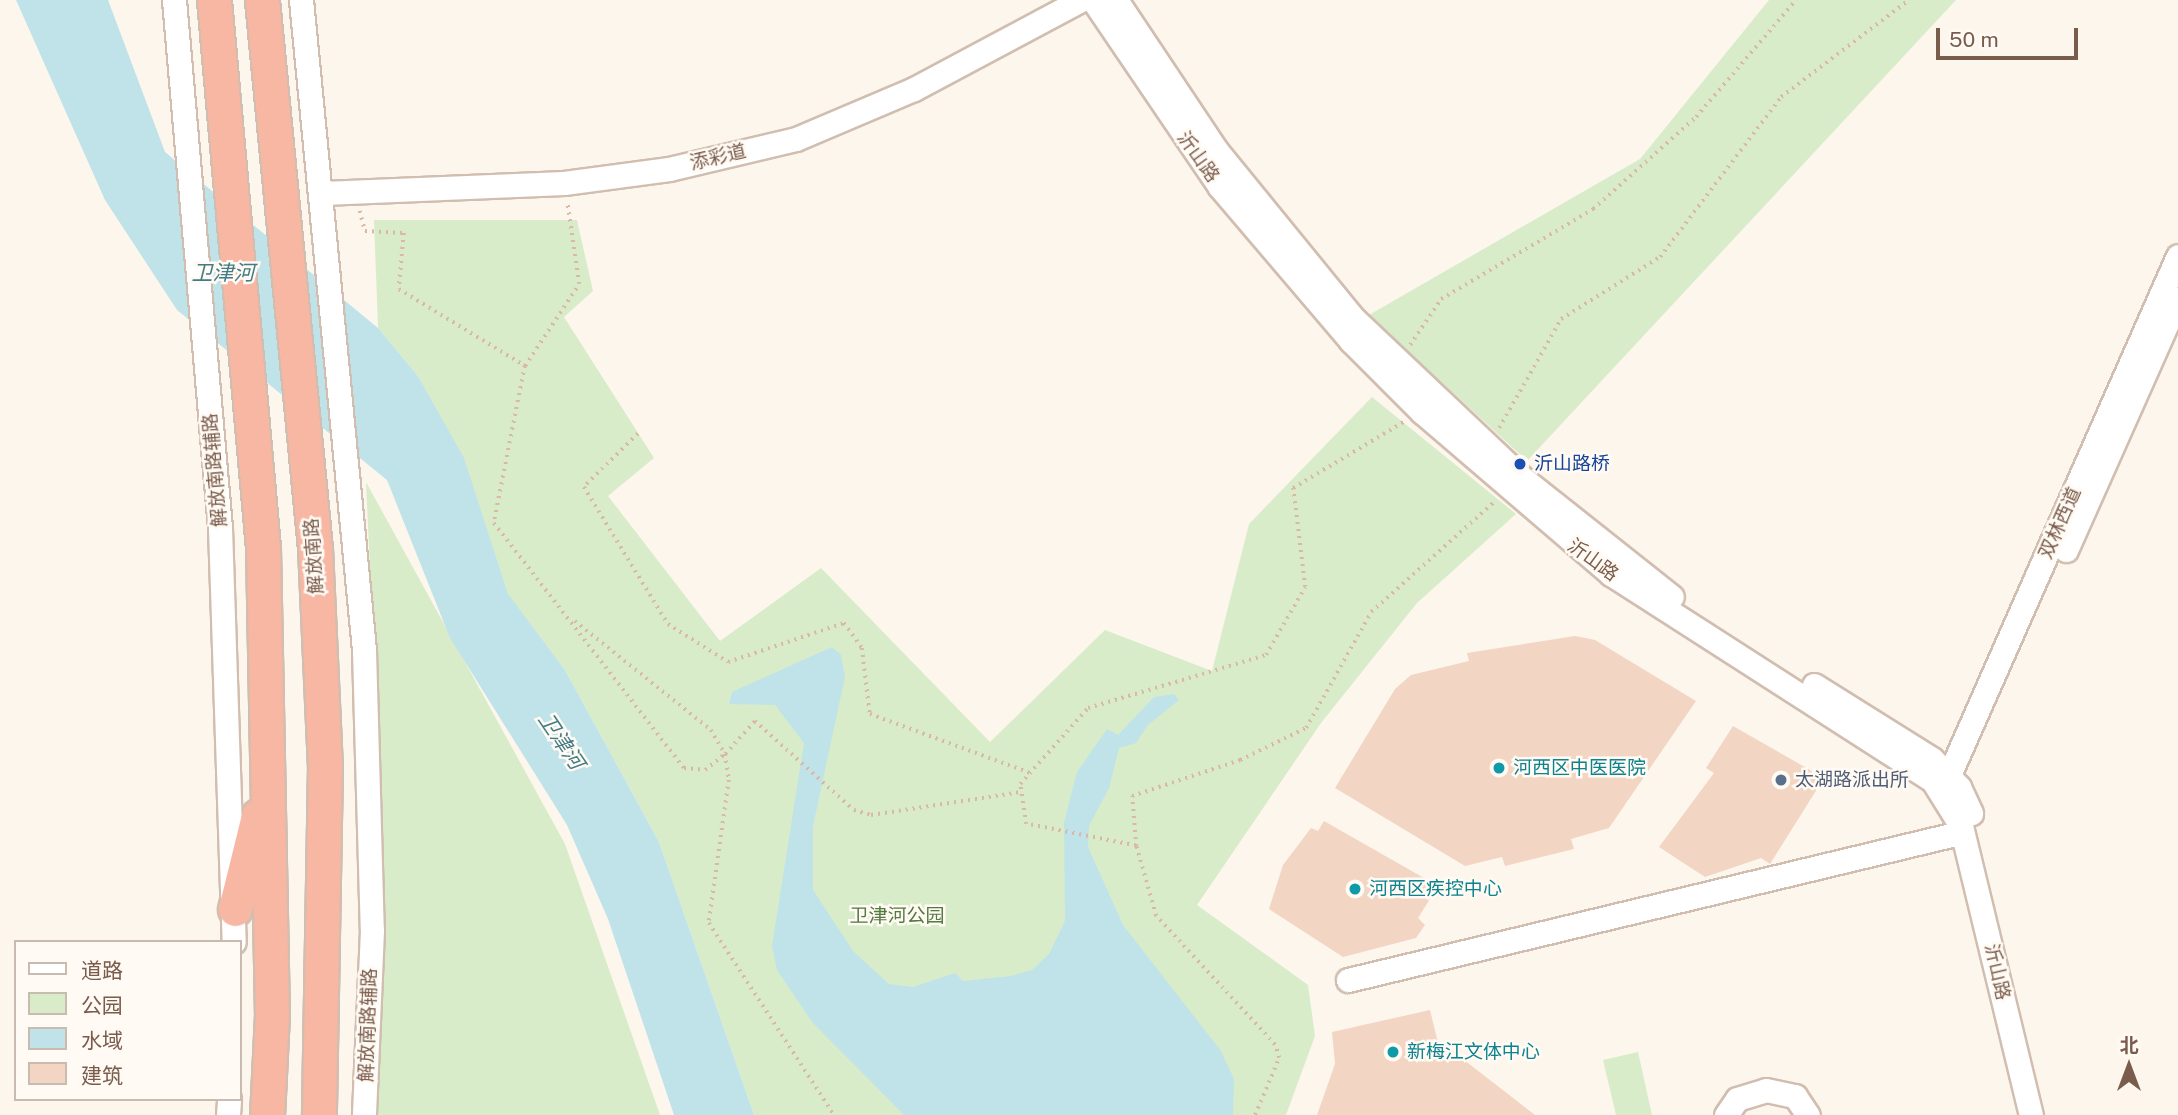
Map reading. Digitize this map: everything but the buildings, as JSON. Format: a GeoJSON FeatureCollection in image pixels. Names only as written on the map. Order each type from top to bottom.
{"type":"FeatureCollection","features":[{"type":"Feature","properties":{"kind":"highway"},"geometry":{"type":"LineString","coordinates":[[214,0],[263,548],[269,770],[267,1115]]}},
{"type":"Feature","properties":{"kind":"highway","name":"解放南路"},"geometry":{"type":"LineString","coordinates":[[262,0],[315,548],[325,765],[319,1115]]}},
{"type":"Feature","properties":{"kind":"highway"},"geometry":{"type":"LineString","coordinates":[[235,909],[269,770]]}},
{"type":"Feature","properties":{"kind":"street","name":"解放南路辅路"},"geometry":{"type":"LineString","coordinates":[[174,0],[207,373],[230,697],[234,940]]}},
{"type":"Feature","properties":{"kind":"street"},"geometry":{"type":"LineString","coordinates":[[301,0],[323,193]]}},
{"type":"Feature","properties":{"kind":"street","name":"添彩道"},"geometry":{"type":"LineString","coordinates":[[323,193],[357,195],[564,183],[669,169],[796,139],[914,89],[1081,0]]}},
{"type":"Feature","properties":{"kind":"street","name":"沂山路"},"geometry":{"type":"LineString","coordinates":[[1093,0],[1220,187],[1334,322],[1422,412],[1507,490],[1611,574],[1948,786],[1969,853],[2031,1115]]}},
{"type":"Feature","properties":{"kind":"street","name":"沂山路"},"geometry":{"type":"LineString","coordinates":[[1116,0],[1216,150],[1312,274],[1398,365],[1488,448],[1648,580],[1948,786],[1976,827],[2047,1115]]}},
{"type":"Feature","properties":{"kind":"street","name":"解放南路辅路"},"geometry":{"type":"LineString","coordinates":[[323,193],[352,490],[364,650],[372,930],[364,1115]]}},
{"type":"Feature","properties":{"kind":"street","name":"双林西道"},"geometry":{"type":"LineString","coordinates":[[1948,786],[2178,256]]}},
{"type":"Feature","properties":{"kind":"street","name":"双林西道"},"geometry":{"type":"LineString","coordinates":[[1948,786],[2178,299]]}},
{"type":"Feature","properties":{"kind":"street"},"geometry":{"type":"LineString","coordinates":[[1348,980],[1955,834]]}},
{"type":"Feature","properties":{"kind":"street"},"geometry":{"type":"LineString","coordinates":[[1726,1115],[1737,1099],[1766,1090],[1795,1096],[1808,1115]]}},
{"type":"Feature","properties":{"kind":"path"},"geometry":{"type":"LineString","coordinates":[[1398,365],[1441,299],[1593,209],[1696,117],[1796,0]]}},
{"type":"Feature","properties":{"kind":"path"},"geometry":{"type":"LineString","coordinates":[[1488,448],[1561,319],[1660,257],[1781,97],[1909,0]]}},
{"type":"Feature","properties":{"kind":"path"},"geometry":{"type":"LineString","coordinates":[[564,183],[579,284],[525,366],[494,523],[569,617],[637,714],[684,768],[705,770],[725,754],[755,721],[854,810],[871,815],[1021,792]]}},
{"type":"Feature","properties":{"kind":"path"},"geometry":{"type":"LineString","coordinates":[[357,195],[365,231],[404,233],[399,289],[525,366]]}},
{"type":"Feature","properties":{"kind":"path"},"geometry":{"type":"LineString","coordinates":[[1136,846],[1026,824],[1021,792],[1030,773],[1088,708],[1266,655],[1306,587],[1293,488],[1422,412]]}},
{"type":"Feature","properties":{"kind":"path"},"geometry":{"type":"LineString","coordinates":[[638,433],[584,486],[668,624],[727,662],[844,623],[862,648],[870,714],[1030,773]]}},
{"type":"Feature","properties":{"kind":"path"},"geometry":{"type":"LineString","coordinates":[[1255,1115],[1279,1058],[1275,1045],[1156,916],[1136,846],[1132,796],[1240,760],[1306,728],[1371,612],[1507,490]]}},
{"type":"Feature","properties":{"kind":"path"},"geometry":{"type":"LineString","coordinates":[[569,617],[711,730],[725,754],[729,780],[709,923],[834,1115]]}},
{"type":"Feature","properties":{"kind":"green space"},"geometry":{"type":"Polygon","coordinates":[[[1769,0],[1956,0],[1527,461],[1369,315],[1640,159],[1769,0]]]}},
{"type":"Feature","properties":{"kind":"green space","name":"卫津河公园"},"geometry":{"type":"Polygon","coordinates":[[[374,220],[577,220],[593,291],[564,317],[654,458],[608,496],[720,641],[821,568],[990,742],[1105,630],[1212,671],[1249,524],[1372,397],[1516,514],[1417,603],[1321,723],[1197,905],[1308,985],[1315,1036],[1286,1115],[754,1115],[659,842],[565,670],[508,595],[463,458],[418,376],[378,328],[374,220]]]}},
{"type":"Feature","properties":{"kind":"green space"},"geometry":{"type":"Polygon","coordinates":[[[366,482],[565,844],[660,1115],[378,1115],[382,834],[366,482]]]}},
{"type":"Feature","properties":{"kind":"green space"},"geometry":{"type":"Polygon","coordinates":[[[1638,1052],[1652,1115],[1616,1115],[1603,1060],[1638,1052]]]}},
{"type":"Feature","properties":{"kind":"water","name":"卫津河"},"geometry":{"type":"Polygon","coordinates":[[[16,0],[108,0],[165,152],[378,328],[418,376],[464,458],[508,594],[565,670],[659,842],[754,1115],[674,1115],[608,919],[567,825],[450,638],[387,480],[177,310],[105,200],[16,0]]]}},
{"type":"Feature","properties":{"kind":"water"},"geometry":{"type":"Polygon","coordinates":[[[832,647],[841,655],[845,677],[813,826],[813,890],[853,951],[889,984],[913,987],[955,973],[963,981],[1011,976],[1032,970],[1049,954],[1065,921],[1064,822],[1077,772],[1107,729],[1118,735],[1154,697],[1174,694],[1179,700],[1148,725],[1136,743],[1119,748],[1109,788],[1089,826],[1088,847],[1123,925],[1221,1051],[1234,1079],[1233,1115],[904,1115],[812,1022],[777,970],[772,946],[804,743],[775,705],[729,704],[732,692],[832,647]]]}},
{"type":"Feature","properties":{"kind":"place","name":"沂山路桥"},"geometry":{"type":"Point","coordinates":[1520,464]}},
{"type":"Feature","properties":{"kind":"place","name":"河西区中医医院"},"geometry":{"type":"Point","coordinates":[1499,768]}},
{"type":"Feature","properties":{"kind":"place","name":"太湖路派出所"},"geometry":{"type":"Point","coordinates":[1781,780]}},
{"type":"Feature","properties":{"kind":"place","name":"河西区疾控中心"},"geometry":{"type":"Point","coordinates":[1355,889]}},
{"type":"Feature","properties":{"kind":"place","name":"新梅江文体中心"},"geometry":{"type":"Point","coordinates":[1393,1052]}}]}
